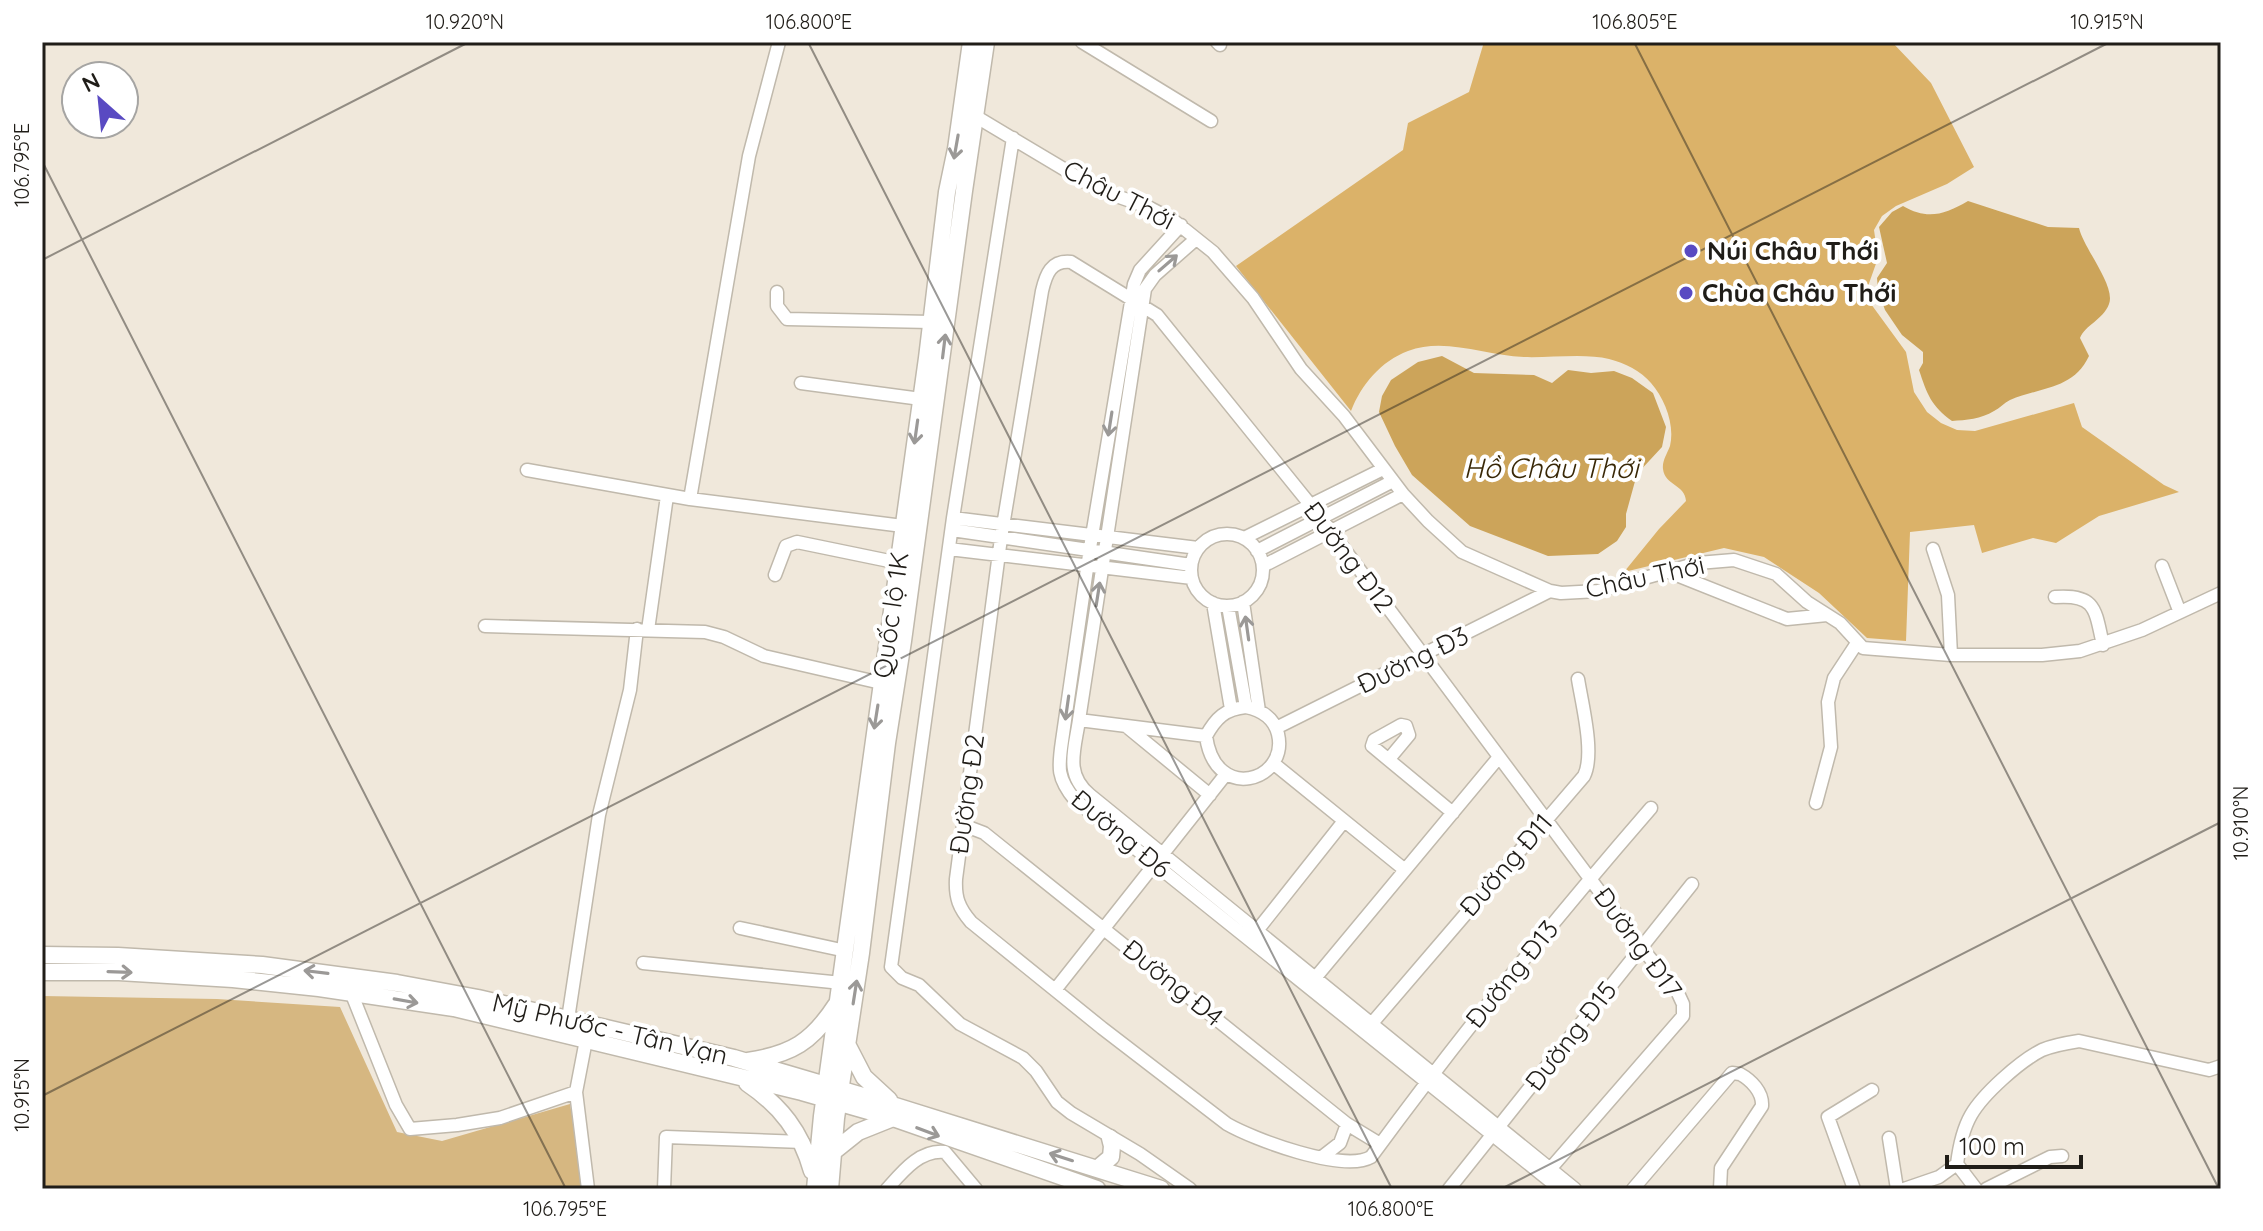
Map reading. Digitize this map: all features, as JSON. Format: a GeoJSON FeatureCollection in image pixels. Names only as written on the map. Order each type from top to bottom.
{"type":"FeatureCollection","features":[{"type":"Feature","properties":{"kind":"main road","name":"Quốc lộ 1K"},"geometry":{"type":"LineString","coordinates":[[815,1184],[833,1094],[847,1045],[903,641],[968,115],[971,42]]}},
{"type":"Feature","properties":{"kind":"main road","name":"Quốc lộ 1K"},"geometry":{"type":"LineString","coordinates":[[830,1189],[840,992],[855,863],[899,563],[947,192],[986,42]]}},
{"type":"Feature","properties":{"kind":"main road","name":"Mỹ Phước - Tân Vạn"},"geometry":{"type":"LineString","coordinates":[[42,955],[262,965],[397,983],[568,1019],[1098,1168],[1161,1189]]}},
{"type":"Feature","properties":{"kind":"main road","name":"Mỹ Phước - Tân Vạn"},"geometry":{"type":"LineString","coordinates":[[42,972],[152,973],[351,992],[454,1008],[586,1040],[742,1070]]}},
{"type":"Feature","properties":{"kind":"main road"},"geometry":{"type":"LineString","coordinates":[[815,1184],[803,1142],[774,1103],[742,1070],[799,1046],[814,1035],[840,992]]}},
{"type":"Feature","properties":{"kind":"main road"},"geometry":{"type":"LineString","coordinates":[[833,1152],[858,1132],[895,1112],[864,1077],[847,1045]]}},
{"type":"Feature","properties":{"kind":"main road","name":"Mỹ Phước - Tân Vạn"},"geometry":{"type":"LineString","coordinates":[[895,1112],[963,1144],[1097,1189]]}},
{"type":"Feature","properties":{"kind":"main road"},"geometry":{"type":"LineString","coordinates":[[1098,1168],[1111,1157],[1110,1138]]}},
{"type":"Feature","properties":{"kind":"street"},"geometry":{"type":"LineString","coordinates":[[690,499],[749,156],[779,42]]}},
{"type":"Feature","properties":{"kind":"street"},"geometry":{"type":"LineString","coordinates":[[1082,42],[1211,121]]}},
{"type":"Feature","properties":{"kind":"street","name":"Châu Thới"},"geometry":{"type":"LineString","coordinates":[[968,115],[1099,190],[1148,207],[1181,225],[1213,252],[1253,298],[1301,369],[1344,416],[1403,494],[1462,552],[1550,591],[1598,591],[1714,561],[1734,560],[1776,574],[1807,602],[1840,623],[1857,643]]}},
{"type":"Feature","properties":{"kind":"street"},"geometry":{"type":"LineString","coordinates":[[1013,138],[952,524],[891,967],[902,978],[919,985],[960,1024],[1023,1058],[1057,1102],[1190,1189]]}},
{"type":"Feature","properties":{"kind":"street","name":"Đường Đ6"},"geometry":{"type":"LineString","coordinates":[[1137,302],[1134,284],[1140,270],[1181,225]]}},
{"type":"Feature","properties":{"kind":"street","name":"Đường Đ6"},"geometry":{"type":"LineString","coordinates":[[1069,742],[1080,669],[1107,536],[1111,462],[1137,302],[1148,282],[1196,239]]}},
{"type":"Feature","properties":{"kind":"street","name":"Đường Đ2"},"geometry":{"type":"LineString","coordinates":[[1137,302],[1071,262],[1062,261],[1047,273],[1002,531],[955,893],[960,908],[971,922],[1227,1124],[1245,1134],[1322,1157],[1355,1162],[1371,1157],[1380,1144]]}},
{"type":"Feature","properties":{"kind":"street"},"geometry":{"type":"LineString","coordinates":[[777,292],[777,306],[787,319],[931,322]]}},
{"type":"Feature","properties":{"kind":"street","name":"Đường Đ12"},"geometry":{"type":"LineString","coordinates":[[1137,302],[1157,315],[1321,518],[1545,819]]}},
{"type":"Feature","properties":{"kind":"street"},"geometry":{"type":"LineString","coordinates":[[801,383],[921,399]]}},
{"type":"Feature","properties":{"kind":"street","name":"Đường Đ6"},"geometry":{"type":"LineString","coordinates":[[1111,462],[1092,535],[1080,669],[1079,720],[1059,767],[1062,784],[1075,800],[1094,807],[1495,1131],[1547,1172],[1575,1189]]}},
{"type":"Feature","properties":{"kind":"street"},"geometry":{"type":"LineString","coordinates":[[1244,538],[1383,469]]}},
{"type":"Feature","properties":{"kind":"street"},"geometry":{"type":"LineString","coordinates":[[527,470],[667,496],[903,526]]}},
{"type":"Feature","properties":{"kind":"street"},"geometry":{"type":"LineString","coordinates":[[1257,551],[1393,481]]}},
{"type":"Feature","properties":{"kind":"street"},"geometry":{"type":"LineString","coordinates":[[1263,566],[1403,494]]}},
{"type":"Feature","properties":{"kind":"street"},"geometry":{"type":"LineString","coordinates":[[568,1019],[599,815],[630,690],[667,496]]}},
{"type":"Feature","properties":{"kind":"street"},"geometry":{"type":"LineString","coordinates":[[952,524],[1191,565]]}},
{"type":"Feature","properties":{"kind":"street"},"geometry":{"type":"LineString","coordinates":[[1002,531],[1107,536],[1198,548]]}},
{"type":"Feature","properties":{"kind":"street"},"geometry":{"type":"LineString","coordinates":[[1225,534],[1244,538],[1257,551],[1263,566],[1257,589],[1243,602],[1228,606],[1213,603],[1200,594],[1192,578],[1191,565],[1198,548],[1215,536],[1225,534]]}},
{"type":"Feature","properties":{"kind":"street"},"geometry":{"type":"LineString","coordinates":[[775,575],[786,546],[797,542],[899,563]]}},
{"type":"Feature","properties":{"kind":"street"},"geometry":{"type":"LineString","coordinates":[[949,549],[1192,578]]}},
{"type":"Feature","properties":{"kind":"street"},"geometry":{"type":"LineString","coordinates":[[1933,549],[1948,595],[1951,655]]}},
{"type":"Feature","properties":{"kind":"street"},"geometry":{"type":"LineString","coordinates":[[2162,566],[2179,610]]}},
{"type":"Feature","properties":{"kind":"street"},"geometry":{"type":"LineString","coordinates":[[1669,572],[1787,619],[1827,615]]}},
{"type":"Feature","properties":{"kind":"street","name":"Đường Đ3"},"geometry":{"type":"LineString","coordinates":[[1276,728],[1550,591]]}},
{"type":"Feature","properties":{"kind":"street"},"geometry":{"type":"LineString","coordinates":[[1816,803],[1831,747],[1828,702],[1834,678],[1857,643],[1863,648],[1878,651],[1951,655],[2042,655],[2080,651],[2142,630],[2179,610],[2221,593]]}},
{"type":"Feature","properties":{"kind":"street"},"geometry":{"type":"LineString","coordinates":[[2055,597],[2075,596],[2088,602],[2094,611],[2103,645]]}},
{"type":"Feature","properties":{"kind":"street"},"geometry":{"type":"LineString","coordinates":[[1243,602],[1244,657],[1252,709]]}},
{"type":"Feature","properties":{"kind":"street"},"geometry":{"type":"LineString","coordinates":[[1213,603],[1231,709]]}},
{"type":"Feature","properties":{"kind":"street"},"geometry":{"type":"LineString","coordinates":[[1228,606],[1244,657]]}},
{"type":"Feature","properties":{"kind":"street"},"geometry":{"type":"LineString","coordinates":[[485,626],[705,632],[724,637],[764,656],[881,683]]}},
{"type":"Feature","properties":{"kind":"street"},"geometry":{"type":"LineString","coordinates":[[1223,661],[1244,657]]}},
{"type":"Feature","properties":{"kind":"street","name":"Đường Đ11"},"geometry":{"type":"LineString","coordinates":[[1368,1027],[1589,767],[1578,679]]}},
{"type":"Feature","properties":{"kind":"street"},"geometry":{"type":"LineString","coordinates":[[1231,709],[1252,709],[1271,720],[1276,728],[1278,752],[1273,763],[1255,777],[1244,779],[1226,774],[1215,766],[1210,757],[1206,736],[1217,718],[1231,709]]}},
{"type":"Feature","properties":{"kind":"street"},"geometry":{"type":"LineString","coordinates":[[1079,720],[1206,736]]}},
{"type":"Feature","properties":{"kind":"street"},"geometry":{"type":"LineString","coordinates":[[1125,725],[1210,795]]}},
{"type":"Feature","properties":{"kind":"street"},"geometry":{"type":"LineString","coordinates":[[1312,982],[1499,757]]}},
{"type":"Feature","properties":{"kind":"street"},"geometry":{"type":"LineString","coordinates":[[1389,759],[1453,813]]}},
{"type":"Feature","properties":{"kind":"street"},"geometry":{"type":"LineString","coordinates":[[1273,763],[1405,870]]}},
{"type":"Feature","properties":{"kind":"street"},"geometry":{"type":"LineString","coordinates":[[1055,990],[1226,774]]}},
{"type":"Feature","properties":{"kind":"street","name":"Đường Đ13"},"geometry":{"type":"LineString","coordinates":[[1380,1144],[1429,1077],[1590,878],[1651,808]]}},
{"type":"Feature","properties":{"kind":"street","name":"Đường Đ17"},"geometry":{"type":"LineString","coordinates":[[1545,819],[1677,991],[1683,1004],[1683,1016],[1547,1172]]}},
{"type":"Feature","properties":{"kind":"street"},"geometry":{"type":"LineString","coordinates":[[1254,935],[1344,821]]}},
{"type":"Feature","properties":{"kind":"street","name":"Đường Đ4"},"geometry":{"type":"LineString","coordinates":[[963,825],[984,833],[1347,1124],[1380,1144]]}},
{"type":"Feature","properties":{"kind":"street","name":"Đường Đ15"},"geometry":{"type":"LineString","coordinates":[[1449,1189],[1692,884]]}},
{"type":"Feature","properties":{"kind":"street"},"geometry":{"type":"LineString","coordinates":[[740,928],[846,951]]}},
{"type":"Feature","properties":{"kind":"street"},"geometry":{"type":"LineString","coordinates":[[643,963],[840,992]]}},
{"type":"Feature","properties":{"kind":"street"},"geometry":{"type":"LineString","coordinates":[[351,992],[396,1105],[410,1129],[500,1118],[576,1092]]}},
{"type":"Feature","properties":{"kind":"street"},"geometry":{"type":"LineString","coordinates":[[586,1040],[576,1092],[588,1189]]}},
{"type":"Feature","properties":{"kind":"street"},"geometry":{"type":"LineString","coordinates":[[1904,1189],[1939,1177],[1957,1164],[1971,1115],[1994,1087],[2038,1052],[2048,1048],[2079,1041],[2209,1070],[2221,1066]]}},
{"type":"Feature","properties":{"kind":"street"},"geometry":{"type":"LineString","coordinates":[[1633,1189],[1732,1073],[1748,1078],[1763,1099],[1762,1106],[1721,1168],[1720,1189]]}},
{"type":"Feature","properties":{"kind":"street"},"geometry":{"type":"LineString","coordinates":[[1854,1189],[1828,1117],[1872,1090]]}},
{"type":"Feature","properties":{"kind":"street"},"geometry":{"type":"LineString","coordinates":[[1322,1157],[1340,1143],[1347,1124]]}},
{"type":"Feature","properties":{"kind":"street"},"geometry":{"type":"LineString","coordinates":[[664,1189],[666,1137],[803,1142]]}},
{"type":"Feature","properties":{"kind":"street"},"geometry":{"type":"LineString","coordinates":[[1889,1138],[1897,1189]]}},
{"type":"Feature","properties":{"kind":"street"},"geometry":{"type":"LineString","coordinates":[[888,1188],[923,1155],[945,1152],[963,1144]]}},
{"type":"Feature","properties":{"kind":"street"},"geometry":{"type":"LineString","coordinates":[[945,1152],[976,1189]]}},
{"type":"Feature","properties":{"kind":"street"},"geometry":{"type":"LineString","coordinates":[[1986,1189],[2050,1157],[2062,1156]]}},
{"type":"Feature","properties":{"kind":"street"},"geometry":{"type":"LineString","coordinates":[[1957,1164],[1976,1189]]}},
{"type":"Feature","properties":{"kind":"street","name":"Đường Đ6"},"geometry":{"type":"LineString","coordinates":[[1547,1172],[1560,1189]]}},
{"type":"Feature","properties":{"kind":"shaded area"},"geometry":{"type":"Polygon","coordinates":[[[1484,42],[1892,42],[1931,83],[1974,167],[1947,184],[1896,206],[1882,216],[1874,230],[1878,258],[1867,289],[1871,304],[1906,352],[1914,392],[1927,412],[1957,430],[1975,431],[2074,403],[2082,427],[2164,485],[2179,492],[2099,516],[2056,543],[2033,538],[1982,553],[1974,525],[1910,532],[1906,641],[1867,638],[1819,593],[1764,557],[1724,548],[1624,572],[1686,501],[1685,495],[1667,479],[1663,469],[1671,438],[1670,421],[1664,404],[1647,379],[1627,365],[1590,356],[1524,357],[1451,346],[1422,347],[1398,355],[1381,368],[1366,383],[1351,411],[1236,266],[1403,150],[1408,123],[1469,92],[1484,42]]]}},
{"type":"Feature","properties":{"kind":"shaded area"},"geometry":{"type":"Polygon","coordinates":[[[42,996],[217,999],[340,1007],[397,1132],[442,1141],[570,1104],[585,1189],[42,1189],[42,996]]]}},
{"type":"Feature","properties":{"kind":"water"},"geometry":{"type":"Polygon","coordinates":[[[1968,201],[2048,227],[2079,228],[2110,296],[2106,310],[2080,338],[2089,356],[2074,375],[2055,386],[2010,400],[1984,416],[1952,421],[1934,405],[1925,386],[1919,370],[1923,352],[1902,335],[1885,310],[1877,278],[1887,263],[1879,227],[1892,212],[1903,206],[1920,213],[1936,214],[1968,201]]]}},
{"type":"Feature","properties":{"kind":"water","name":"Hồ Châu Thới"},"geometry":{"type":"Polygon","coordinates":[[[1442,356],[1474,373],[1534,375],[1552,383],[1568,370],[1591,373],[1614,371],[1632,378],[1653,393],[1666,427],[1662,447],[1637,474],[1626,514],[1626,527],[1617,541],[1598,554],[1548,556],[1470,526],[1412,475],[1379,412],[1382,396],[1391,380],[1418,362],[1442,356]]]}},
{"type":"Feature","properties":{"kind":"place","name":"Núi Châu Thới"},"geometry":{"type":"Point","coordinates":[1691,251]}},
{"type":"Feature","properties":{"kind":"place","name":"Chùa Châu Thới"},"geometry":{"type":"Point","coordinates":[1686,293]}}]}
